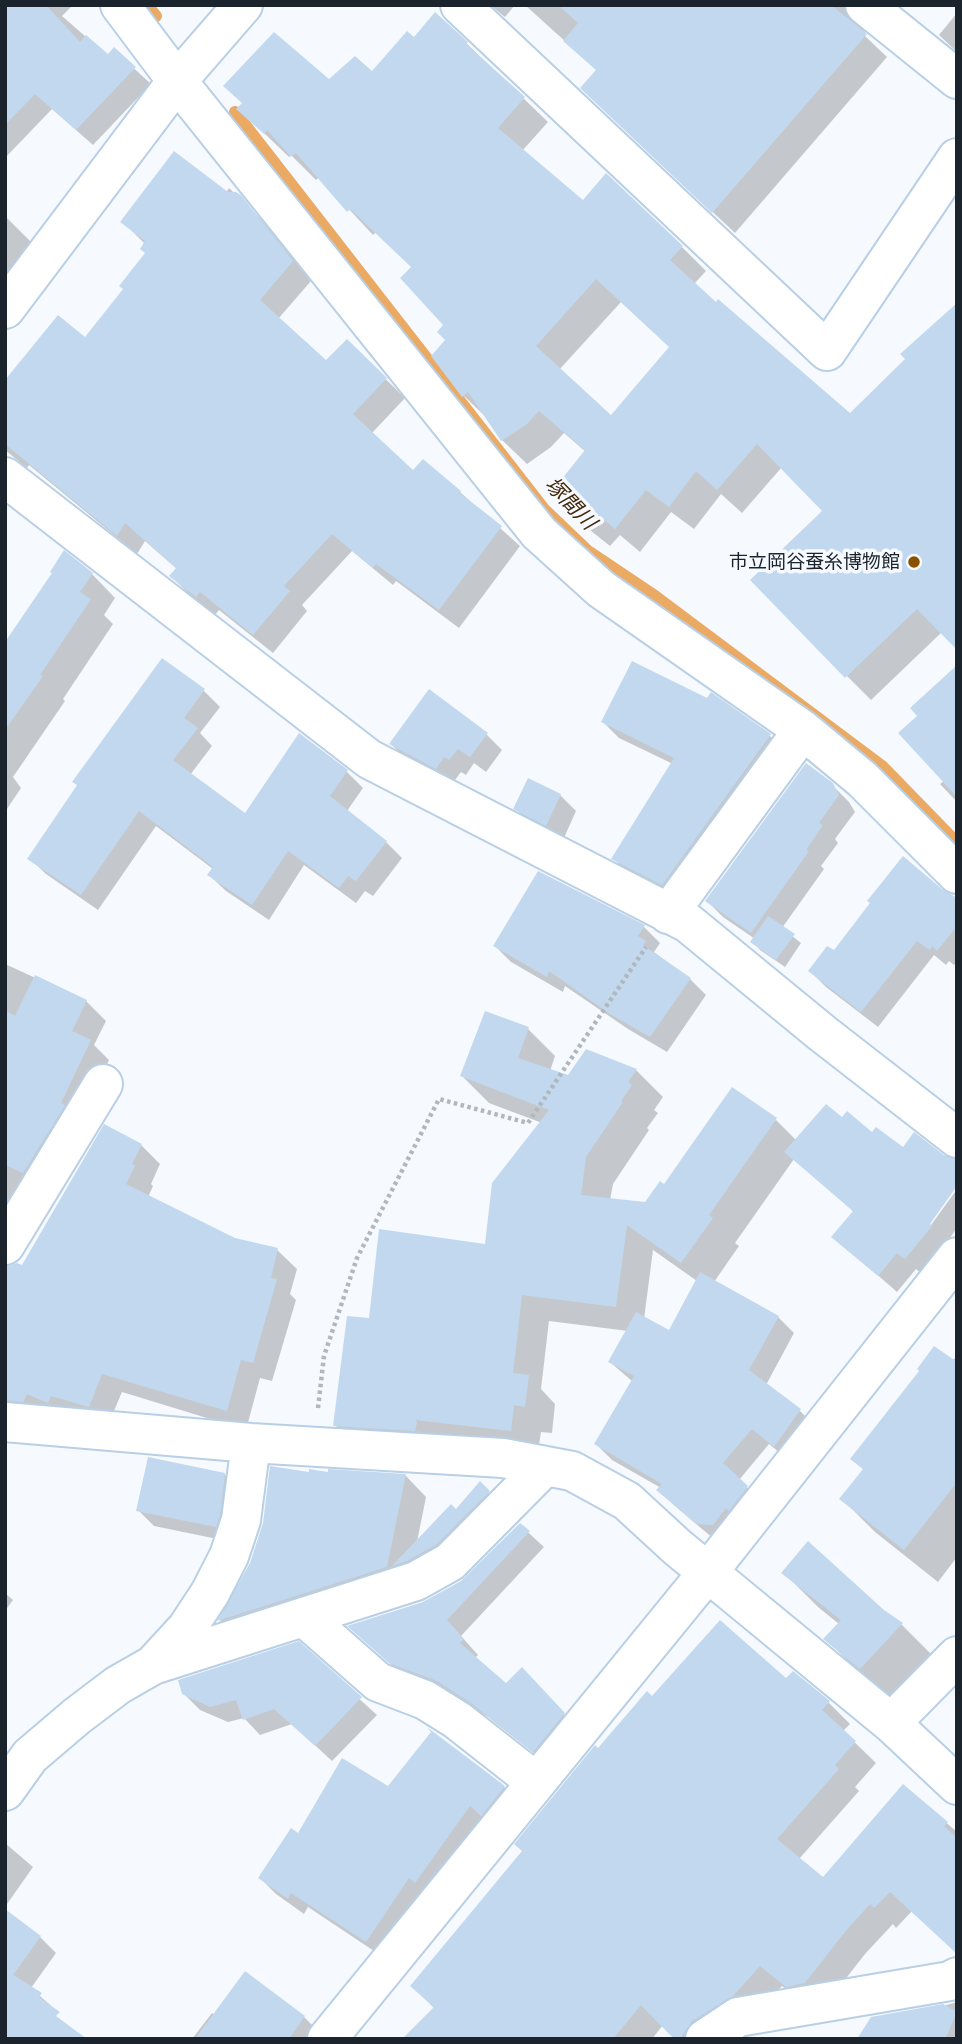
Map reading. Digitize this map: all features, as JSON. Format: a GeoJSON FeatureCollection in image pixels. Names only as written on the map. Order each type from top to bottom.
{"type":"FeatureCollection","features":[{"type":"Feature","properties":{"kind":"street"},"geometry":{"type":"LineString","coordinates":[[120,5],[177,82],[539,533],[601,589],[803,730],[862,779],[957,874]]}},
{"type":"Feature","properties":{"kind":"street"},"geometry":{"type":"LineString","coordinates":[[5,309],[177,82],[243,5]]}},
{"type":"Feature","properties":{"kind":"street"},"geometry":{"type":"LineString","coordinates":[[460,5],[827,351],[957,158]]}},
{"type":"Feature","properties":{"kind":"street"},"geometry":{"type":"LineString","coordinates":[[864,5],[957,79]]}},
{"type":"Feature","properties":{"kind":"street"},"geometry":{"type":"LineString","coordinates":[[5,477],[369,759],[688,923],[821,1033],[957,1138]]}},
{"type":"Feature","properties":{"kind":"street"},"geometry":{"type":"LineString","coordinates":[[668,914],[803,730]]}},
{"type":"Feature","properties":{"kind":"street"},"geometry":{"type":"LineString","coordinates":[[5,1245],[16,1201],[103,1084]]}},
{"type":"Feature","properties":{"kind":"street"},"geometry":{"type":"LineString","coordinates":[[327,2039],[708,1572],[957,1257]]}},
{"type":"Feature","properties":{"kind":"street"},"geometry":{"type":"LineString","coordinates":[[5,1422],[251,1443],[503,1458],[572,1471],[627,1501],[708,1572],[891,1723],[957,1785]]}},
{"type":"Feature","properties":{"kind":"street"},"geometry":{"type":"LineString","coordinates":[[153,1665],[187,1628],[210,1593],[229,1556],[241,1520],[251,1443]]}},
{"type":"Feature","properties":{"kind":"street"},"geometry":{"type":"LineString","coordinates":[[5,1791],[30,1756],[118,1685],[153,1665],[416,1581],[450,1562],[544,1466]]}},
{"type":"Feature","properties":{"kind":"street"},"geometry":{"type":"LineString","coordinates":[[303,1617],[378,1682],[425,1700],[457,1720],[536,1782]]}},
{"type":"Feature","properties":{"kind":"street"},"geometry":{"type":"LineString","coordinates":[[891,1723],[957,1656]]}},
{"type":"Feature","properties":{"kind":"street"},"geometry":{"type":"LineString","coordinates":[[705,2039],[738,2017],[950,1981],[957,1977]]}},
{"type":"Feature","properties":{"kind":"path"},"geometry":{"type":"LineString","coordinates":[[314,1446],[324,1356],[357,1258],[439,1100],[528,1123],[668,914]]}},
{"type":"Feature","properties":{"kind":"building"},"geometry":{"type":"Polygon","coordinates":[[[5,5],[46,5],[80,42],[86,35],[108,54],[114,47],[136,67],[76,130],[35,94],[5,125],[5,5]]]}},
{"type":"Feature","properties":{"kind":"building"},"geometry":{"type":"Polygon","coordinates":[[[558,5],[831,5],[867,34],[712,213],[580,88],[596,70],[563,41],[578,23],[558,5]]]}},
{"type":"Feature","properties":{"kind":"building"},"geometry":{"type":"Polygon","coordinates":[[[435,12],[525,97],[498,128],[583,200],[606,173],[683,246],[670,260],[716,302],[718,299],[850,413],[905,359],[900,354],[957,303],[957,650],[917,609],[845,678],[750,580],[822,511],[757,444],[717,490],[696,471],[669,507],[646,490],[615,529],[595,512],[585,524],[549,495],[585,450],[539,411],[527,424],[501,441],[468,392],[462,397],[431,356],[445,340],[437,332],[443,325],[400,278],[411,267],[350,209],[347,212],[296,153],[291,157],[267,130],[264,134],[236,109],[242,103],[223,86],[274,32],[329,79],[355,56],[372,71],[407,31],[414,37],[435,12]],[[596,279],[536,346],[611,415],[669,347],[596,279]]]}},
{"type":"Feature","properties":{"kind":"building"},"geometry":{"type":"Polygon","coordinates":[[[174,151],[228,192],[241,195],[293,261],[260,300],[326,360],[347,339],[387,378],[353,414],[413,470],[423,459],[502,526],[439,610],[376,564],[373,568],[332,534],[284,586],[290,591],[253,635],[200,592],[196,597],[169,576],[176,568],[125,523],[117,536],[5,444],[5,380],[58,315],[85,337],[123,289],[119,286],[145,253],[140,249],[145,241],[120,222],[174,151]]]}},
{"type":"Feature","properties":{"kind":"building"},"geometry":{"type":"Polygon","coordinates":[[[64,550],[93,573],[80,592],[91,599],[40,675],[43,676],[5,730],[5,642],[52,573],[50,572],[64,550]]]}},
{"type":"Feature","properties":{"kind":"building"},"geometry":{"type":"Polygon","coordinates":[[[162,658],[205,689],[184,718],[198,728],[173,760],[245,813],[299,733],[348,770],[330,796],[387,841],[356,881],[348,876],[339,888],[288,851],[252,905],[207,875],[213,867],[139,811],[81,895],[27,859],[77,785],[72,782],[162,658]]]}},
{"type":"Feature","properties":{"kind":"building"},"geometry":{"type":"Polygon","coordinates":[[[632,661],[707,698],[711,692],[771,734],[662,885],[611,859],[674,758],[601,722],[632,661]]]}},
{"type":"Feature","properties":{"kind":"building"},"geometry":{"type":"Polygon","coordinates":[[[957,665],[957,797],[898,733],[917,716],[910,708],[957,665]]]}},
{"type":"Feature","properties":{"kind":"building"},"geometry":{"type":"Polygon","coordinates":[[[429,689],[488,733],[470,757],[458,749],[449,760],[444,757],[436,769],[389,744],[429,689]]]}},
{"type":"Feature","properties":{"kind":"building"},"geometry":{"type":"Polygon","coordinates":[[[806,763],[833,783],[839,795],[819,823],[823,825],[806,850],[809,851],[751,933],[705,901],[806,763]]]}},
{"type":"Feature","properties":{"kind":"building"},"geometry":{"type":"Polygon","coordinates":[[[528,778],[561,794],[546,826],[513,809],[528,778]]]}},
{"type":"Feature","properties":{"kind":"building"},"geometry":{"type":"Polygon","coordinates":[[[903,856],[942,889],[957,898],[957,926],[937,951],[932,946],[930,950],[917,941],[861,1012],[808,971],[827,946],[834,950],[870,903],[867,901],[903,856]]]}},
{"type":"Feature","properties":{"kind":"building"},"geometry":{"type":"Polygon","coordinates":[[[538,871],[645,925],[638,936],[646,941],[643,945],[691,978],[650,1037],[610,1014],[549,971],[547,977],[493,946],[538,871]]]}},
{"type":"Feature","properties":{"kind":"building"},"geometry":{"type":"Polygon","coordinates":[[[768,916],[795,934],[776,960],[750,942],[768,916]]]}},
{"type":"Feature","properties":{"kind":"building"},"geometry":{"type":"Polygon","coordinates":[[[35,975],[87,1000],[72,1031],[91,1040],[61,1103],[65,1105],[23,1173],[5,1165],[5,1010],[15,1016],[35,975]]]}},
{"type":"Feature","properties":{"kind":"building"},"geometry":{"type":"Polygon","coordinates":[[[485,1011],[529,1027],[518,1058],[568,1075],[586,1049],[637,1069],[628,1082],[632,1085],[621,1101],[623,1102],[586,1157],[581,1195],[645,1202],[660,1181],[664,1184],[732,1087],[777,1118],[709,1215],[713,1218],[681,1263],[627,1225],[616,1307],[522,1295],[513,1373],[529,1375],[525,1407],[514,1405],[511,1431],[415,1420],[415,1431],[333,1426],[347,1316],[369,1318],[379,1229],[485,1244],[492,1183],[549,1110],[460,1076],[485,1011]]]}},
{"type":"Feature","properties":{"kind":"building"},"geometry":{"type":"Polygon","coordinates":[[[826,1104],[842,1117],[847,1111],[872,1132],[876,1127],[903,1147],[914,1132],[944,1155],[957,1159],[957,1186],[930,1224],[932,1226],[905,1259],[897,1253],[878,1276],[831,1237],[853,1211],[784,1152],[826,1104]]]}},
{"type":"Feature","properties":{"kind":"building"},"geometry":{"type":"Polygon","coordinates":[[[104,1124],[142,1144],[126,1184],[235,1238],[278,1248],[271,1278],[277,1279],[253,1363],[241,1360],[227,1411],[102,1374],[89,1407],[51,1396],[48,1403],[27,1394],[23,1402],[5,1400],[5,1267],[17,1263],[22,1265],[104,1124]]]}},
{"type":"Feature","properties":{"kind":"building"},"geometry":{"type":"Polygon","coordinates":[[[700,1272],[779,1316],[749,1370],[801,1409],[774,1447],[752,1429],[723,1463],[748,1486],[729,1511],[726,1508],[713,1525],[697,1524],[656,1490],[662,1484],[594,1444],[634,1376],[608,1362],[636,1312],[669,1330],[700,1272]]]}},
{"type":"Feature","properties":{"kind":"building"},"geometry":{"type":"Polygon","coordinates":[[[934,1346],[957,1362],[957,1482],[904,1550],[839,1499],[863,1469],[850,1459],[919,1371],[917,1369],[934,1346]]]}},
{"type":"Feature","properties":{"kind":"building"},"geometry":{"type":"Polygon","coordinates":[[[148,1457],[225,1473],[216,1527],[136,1511],[148,1457]]]}},
{"type":"Feature","properties":{"kind":"building"},"geometry":{"type":"Polygon","coordinates":[[[270,1466],[309,1472],[309,1469],[328,1472],[328,1469],[406,1474],[387,1567],[217,1621],[250,1563],[263,1523],[270,1466]]]}},
{"type":"Feature","properties":{"kind":"building"},"geometry":{"type":"Polygon","coordinates":[[[480,1481],[490,1491],[437,1544],[392,1566],[451,1504],[456,1509],[480,1481]]]}},
{"type":"Feature","properties":{"kind":"building"},"geometry":{"type":"Polygon","coordinates":[[[520,1523],[530,1531],[447,1620],[464,1639],[460,1643],[506,1683],[522,1667],[565,1713],[533,1752],[471,1703],[437,1681],[389,1663],[347,1626],[423,1602],[461,1581],[520,1523]]]}},
{"type":"Feature","properties":{"kind":"building"},"geometry":{"type":"Polygon","coordinates":[[[808,1541],[884,1610],[903,1623],[860,1669],[823,1639],[841,1620],[781,1573],[808,1541]]]}},
{"type":"Feature","properties":{"kind":"building"},"geometry":{"type":"Polygon","coordinates":[[[720,1620],[786,1678],[793,1671],[830,1701],[822,1710],[856,1741],[835,1765],[839,1769],[777,1839],[823,1877],[903,1784],[948,1822],[944,1826],[957,1838],[957,1954],[890,1892],[874,1908],[870,1904],[805,1983],[786,1987],[760,1966],[733,1996],[692,2021],[680,2039],[674,2039],[641,2005],[613,2039],[402,2039],[434,2007],[410,1986],[522,1851],[514,1844],[595,1745],[598,1748],[647,1691],[652,1696],[720,1620]]]}},
{"type":"Feature","properties":{"kind":"building"},"geometry":{"type":"Polygon","coordinates":[[[299,1641],[362,1697],[315,1746],[274,1709],[243,1720],[236,1700],[210,1707],[182,1694],[178,1680],[299,1641]]]}},
{"type":"Feature","properties":{"kind":"building"},"geometry":{"type":"Polygon","coordinates":[[[427,1727],[505,1786],[481,1816],[470,1806],[415,1883],[409,1878],[366,1942],[291,1893],[288,1899],[258,1878],[291,1828],[298,1833],[342,1758],[388,1786],[431,1732],[427,1727]]]}},
{"type":"Feature","properties":{"kind":"building"},"geometry":{"type":"Polygon","coordinates":[[[5,1909],[41,1936],[13,1975],[42,1993],[39,1997],[60,2012],[56,2016],[87,2039],[5,2039],[5,1909]]]}},
{"type":"Feature","properties":{"kind":"building"},"geometry":{"type":"Polygon","coordinates":[[[245,1971],[305,2016],[289,2039],[195,2039],[245,1971]]]}},
{"type":"Feature","properties":{"kind":"building"},"geometry":{"type":"Polygon","coordinates":[[[943,2004],[957,2012],[945,2039],[857,2039],[871,2017],[943,2004]]]}},
{"type":"Feature","properties":{"kind":"waterway","name":"塚間川"},"geometry":{"type":"LineString","coordinates":[[147,5],[156,16]]}},
{"type":"Feature","properties":{"kind":"waterway","name":"塚間川"},"geometry":{"type":"LineString","coordinates":[[235,112],[544,509],[588,551],[655,596],[882,766],[957,843]]}},
{"type":"Feature","properties":{"kind":"place","name":"市立岡谷蚕糸博物館"},"geometry":{"type":"Point","coordinates":[914,562]}}]}
